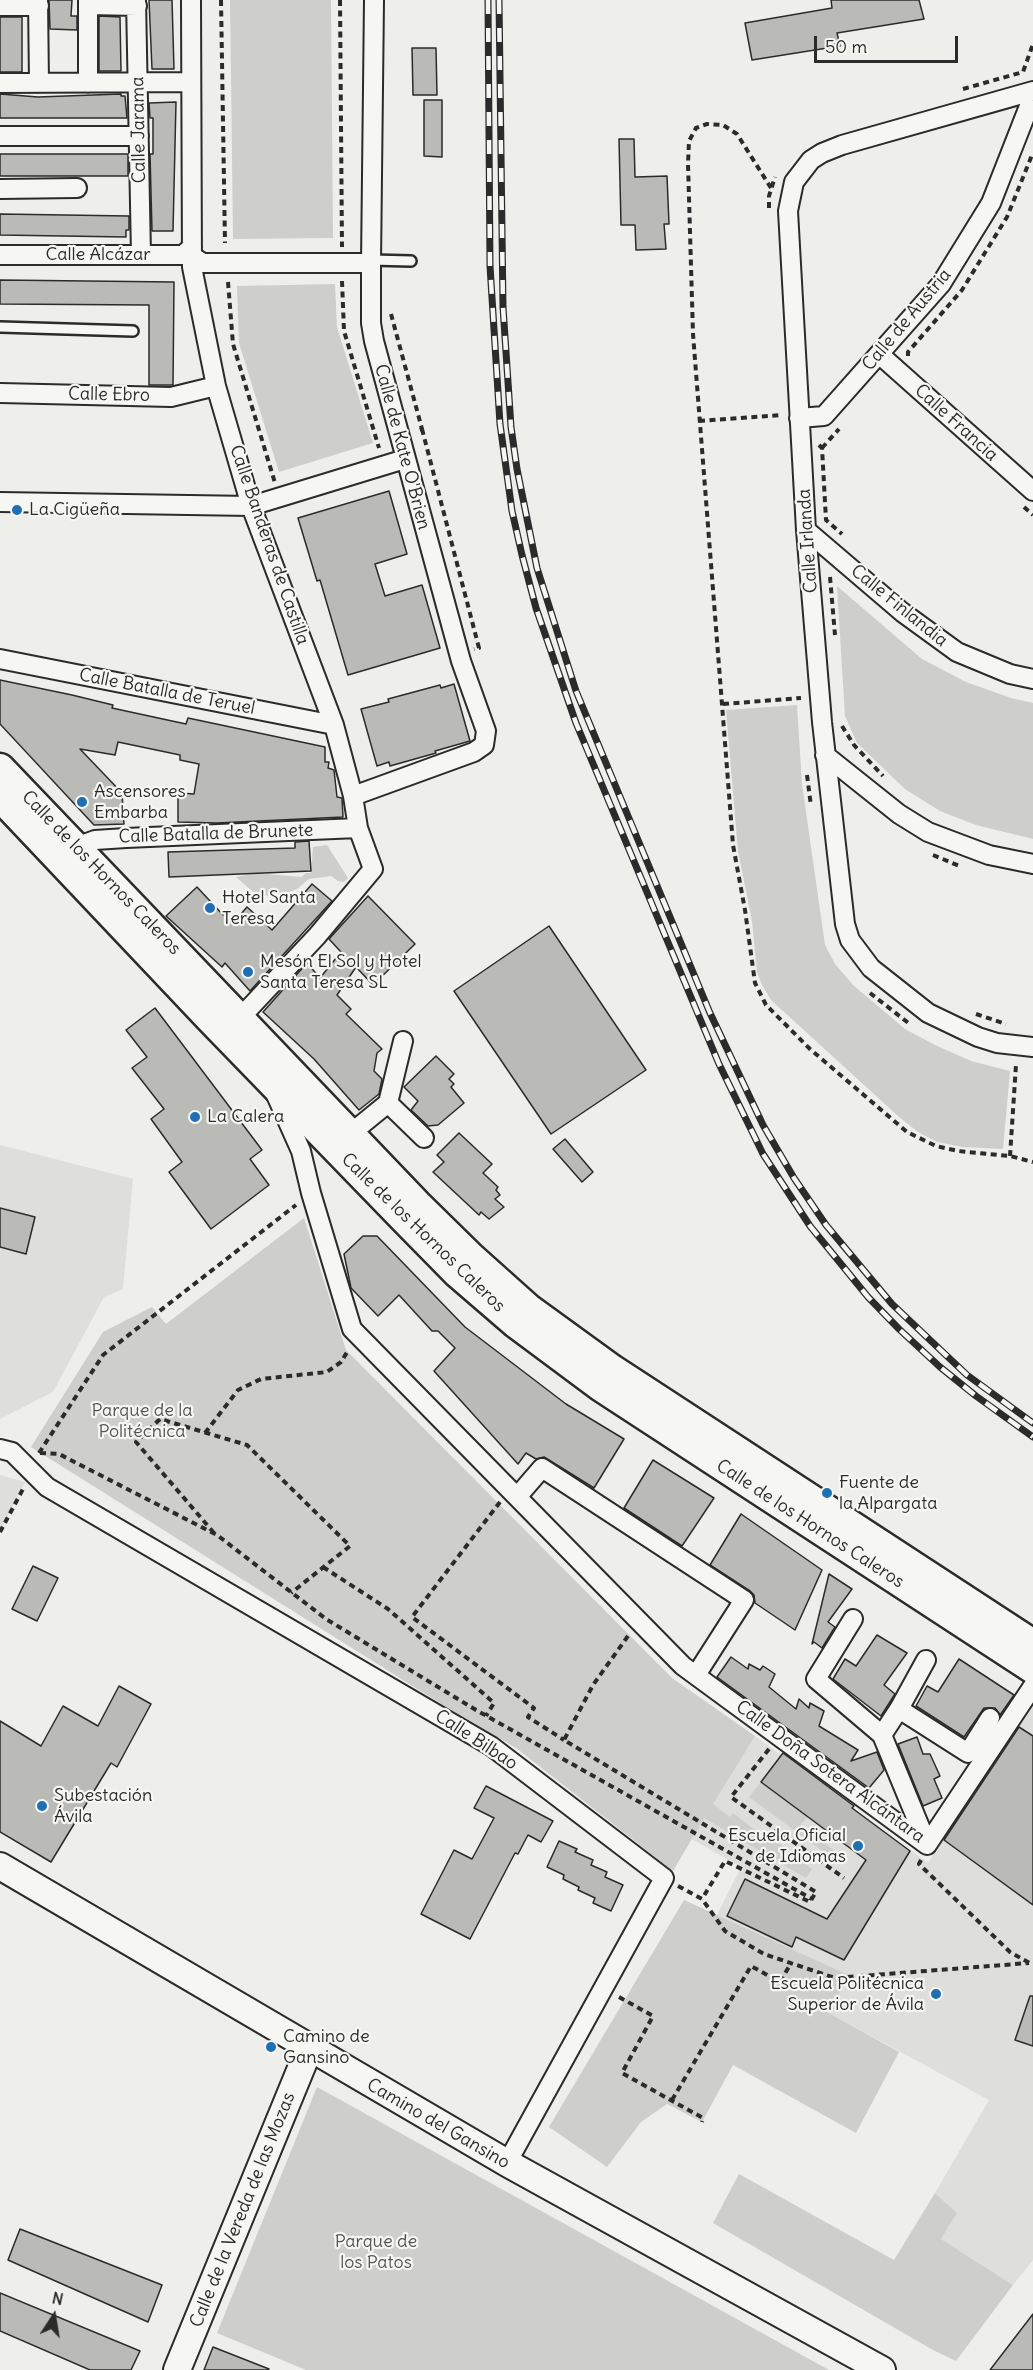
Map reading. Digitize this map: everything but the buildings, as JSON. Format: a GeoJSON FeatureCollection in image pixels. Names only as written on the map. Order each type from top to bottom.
{"type":"FeatureCollection","features":[{"type":"Feature","properties":{"kind":"main road","name":"Calle de los Hornos Caleros"},"geometry":{"type":"LineString","coordinates":[[0,768],[240,1018],[326,1133],[528,1308],[612,1370],[1033,1644]]}},
{"type":"Feature","properties":{"kind":"main road","name":"Calle de los Hornos Caleros"},"geometry":{"type":"LineString","coordinates":[[0,797],[267,1076],[326,1133],[457,1273],[525,1330],[601,1387],[1033,1669]]}},
{"type":"Feature","properties":{"kind":"street","name":"Calle Banderas de Castilla"},"geometry":{"type":"LineString","coordinates":[[191,0],[192,252],[216,386],[251,506],[334,726],[353,796],[358,828],[373,869],[317,936],[240,1018]]}},
{"type":"Feature","properties":{"kind":"street","name":"Calle de Kate O'Brien"},"geometry":{"type":"LineString","coordinates":[[353,796],[474,752],[484,745],[486,731],[460,661],[371,323],[374,0]]}},
{"type":"Feature","properties":{"kind":"street"},"geometry":{"type":"LineString","coordinates":[[0,6],[39,3],[39,83]]}},
{"type":"Feature","properties":{"kind":"street","name":"Calle Jarama"},"geometry":{"type":"LineString","coordinates":[[88,83],[88,3],[136,3],[141,255]]}},
{"type":"Feature","properties":{"kind":"street"},"geometry":{"type":"LineString","coordinates":[[0,83],[190,82]]}},
{"type":"Feature","properties":{"kind":"street","name":"Calle Irlanda"},"geometry":{"type":"LineString","coordinates":[[1033,91],[842,145],[822,153],[802,170],[794,182],[788,211],[790,416],[806,530],[825,755],[845,924],[850,940],[859,954],[887,983],[928,1013],[978,1037],[998,1043],[1033,1047]]}},
{"type":"Feature","properties":{"kind":"street","name":"Calle de Austria"},"geometry":{"type":"LineString","coordinates":[[790,416],[824,416],[941,284],[991,203],[1033,96]]}},
{"type":"Feature","properties":{"kind":"street"},"geometry":{"type":"LineString","coordinates":[[0,136],[139,135]]}},
{"type":"Feature","properties":{"kind":"street"},"geometry":{"type":"LineString","coordinates":[[0,189],[77,188]]}},
{"type":"Feature","properties":{"kind":"street","name":"Calle Alcázar"},"geometry":{"type":"LineString","coordinates":[[0,255],[183,255],[192,252],[203,263],[371,262]]}},
{"type":"Feature","properties":{"kind":"street","name":"Calle Francia"},"geometry":{"type":"LineString","coordinates":[[879,354],[1033,491]]}},
{"type":"Feature","properties":{"kind":"street","name":"Calle Ebro"},"geometry":{"type":"LineString","coordinates":[[0,393],[171,397],[216,386]]}},
{"type":"Feature","properties":{"kind":"street"},"geometry":{"type":"LineString","coordinates":[[0,502],[251,506],[405,459]]}},
{"type":"Feature","properties":{"kind":"street","name":"Calle Finlandia"},"geometry":{"type":"LineString","coordinates":[[806,530],[902,612],[957,652],[1010,674],[1033,679]]}},
{"type":"Feature","properties":{"kind":"street","name":"Calle Batalla de Teruel"},"geometry":{"type":"LineString","coordinates":[[0,658],[334,726]]}},
{"type":"Feature","properties":{"kind":"street"},"geometry":{"type":"LineString","coordinates":[[825,755],[899,814],[928,832],[990,855],[1033,864]]}},
{"type":"Feature","properties":{"kind":"street","name":"Calle Batalla de Brunete"},"geometry":{"type":"LineString","coordinates":[[76,847],[95,840],[358,828]]}},
{"type":"Feature","properties":{"kind":"street"},"geometry":{"type":"LineString","coordinates":[[403,1041],[388,1103],[424,1137]]}},
{"type":"Feature","properties":{"kind":"street","name":"Calle de los Hornos Caleros"},"geometry":{"type":"LineString","coordinates":[[326,1133],[388,1103]]}},
{"type":"Feature","properties":{"kind":"street","name":"Calle Doña Sotera Alcántara"},"geometry":{"type":"LineString","coordinates":[[326,1133],[311,1193],[352,1329],[510,1498],[683,1666],[927,1845],[1033,1686]]}},
{"type":"Feature","properties":{"kind":"street","name":"Calle Bilbao"},"geometry":{"type":"LineString","coordinates":[[6,1450],[47,1487],[491,1746],[664,1878]]}},
{"type":"Feature","properties":{"kind":"street"},"geometry":{"type":"LineString","coordinates":[[510,1498],[542,1468],[744,1600],[696,1675]]}},
{"type":"Feature","properties":{"kind":"street"},"geometry":{"type":"LineString","coordinates":[[853,1619],[816,1679],[882,1735],[927,1845]]}},
{"type":"Feature","properties":{"kind":"street"},"geometry":{"type":"LineString","coordinates":[[882,1735],[926,1659]]}},
{"type":"Feature","properties":{"kind":"street"},"geometry":{"type":"LineString","coordinates":[[899,1709],[968,1753],[990,1718]]}},
{"type":"Feature","properties":{"kind":"street","name":"Camino del Gansino"},"geometry":{"type":"LineString","coordinates":[[0,1866],[507,2163],[882,2370]]}},
{"type":"Feature","properties":{"kind":"street"},"geometry":{"type":"LineString","coordinates":[[507,2163],[664,1878]]}},
{"type":"Feature","properties":{"kind":"street","name":"Calle de la Vereda de las Mozas"},"geometry":{"type":"LineString","coordinates":[[177,2370],[309,2049]]}},
{"type":"Feature","properties":{"kind":"lane"},"geometry":{"type":"LineString","coordinates":[[371,262],[411,261]]}},
{"type":"Feature","properties":{"kind":"lane"},"geometry":{"type":"LineString","coordinates":[[0,327],[133,331]]}},
{"type":"Feature","properties":{"kind":"path"},"geometry":{"type":"LineString","coordinates":[[221,0],[225,243]]}},
{"type":"Feature","properties":{"kind":"path"},"geometry":{"type":"LineString","coordinates":[[340,0],[342,251]]}},
{"type":"Feature","properties":{"kind":"path"},"geometry":{"type":"LineString","coordinates":[[771,189],[737,134],[723,125],[707,124],[696,128],[689,141],[688,164],[693,334],[699,421],[733,844],[746,910],[755,983],[766,1005],[810,1049],[907,1131],[930,1144],[958,1151],[1010,1156],[1033,1162]]}},
{"type":"Feature","properties":{"kind":"path"},"geometry":{"type":"LineString","coordinates":[[917,364],[908,356],[908,352],[963,290],[1007,217],[1033,152]]}},
{"type":"Feature","properties":{"kind":"path"},"geometry":{"type":"LineString","coordinates":[[342,280],[344,331],[380,453]]}},
{"type":"Feature","properties":{"kind":"path"},"geometry":{"type":"LineString","coordinates":[[226,282],[233,344],[276,492]]}},
{"type":"Feature","properties":{"kind":"path"},"geometry":{"type":"LineString","coordinates":[[391,305],[391,316],[479,648],[471,650]]}},
{"type":"Feature","properties":{"kind":"path"},"geometry":{"type":"LineString","coordinates":[[699,421],[790,416]]}},
{"type":"Feature","properties":{"kind":"path"},"geometry":{"type":"LineString","coordinates":[[413,432],[422,429]]}},
{"type":"Feature","properties":{"kind":"path"},"geometry":{"type":"LineString","coordinates":[[819,445],[822,448],[826,520],[844,536]]}},
{"type":"Feature","properties":{"kind":"path"},"geometry":{"type":"LineString","coordinates":[[828,574],[832,578],[835,636]]}},
{"type":"Feature","properties":{"kind":"path"},"geometry":{"type":"LineString","coordinates":[[723,704],[801,698]]}},
{"type":"Feature","properties":{"kind":"path"},"geometry":{"type":"LineString","coordinates":[[842,722],[843,729],[854,745],[887,779]]}},
{"type":"Feature","properties":{"kind":"path"},"geometry":{"type":"LineString","coordinates":[[976,1014],[1008,1024]]}},
{"type":"Feature","properties":{"kind":"path"},"geometry":{"type":"LineString","coordinates":[[1010,1156],[1016,1065]]}},
{"type":"Feature","properties":{"kind":"path"},"geometry":{"type":"LineString","coordinates":[[39,1453],[103,1355],[311,1193]]}},
{"type":"Feature","properties":{"kind":"path"},"geometry":{"type":"LineString","coordinates":[[205,1433],[237,1390],[261,1378],[327,1372],[341,1362],[349,1352],[350,1346]]}},
{"type":"Feature","properties":{"kind":"path"},"geometry":{"type":"LineString","coordinates":[[291,1593],[350,1546],[247,1445],[160,1419],[136,1442],[217,1535],[291,1593],[326,1619],[486,1716],[812,1899]]}},
{"type":"Feature","properties":{"kind":"path"},"geometry":{"type":"LineString","coordinates":[[6,1450],[59,1454],[217,1535]]}},
{"type":"Feature","properties":{"kind":"path"},"geometry":{"type":"LineString","coordinates":[[0,1532],[31,1472]]}},
{"type":"Feature","properties":{"kind":"path"},"geometry":{"type":"LineString","coordinates":[[510,1498],[412,1617],[534,1708],[528,1717],[816,1892],[810,1902],[725,1861],[702,1899]]}},
{"type":"Feature","properties":{"kind":"path"},"geometry":{"type":"LineString","coordinates":[[323,1567],[388,1609],[494,1703],[486,1716]]}},
{"type":"Feature","properties":{"kind":"path"},"geometry":{"type":"LineString","coordinates":[[564,1740],[593,1685],[632,1630]]}},
{"type":"Feature","properties":{"kind":"path"},"geometry":{"type":"LineString","coordinates":[[772,1745],[731,1797],[844,1878]]}},
{"type":"Feature","properties":{"kind":"path"},"geometry":{"type":"LineString","coordinates":[[927,1845],[919,1864],[1010,1952],[1031,1964]]}},
{"type":"Feature","properties":{"kind":"path"},"geometry":{"type":"LineString","coordinates":[[736,1866],[740,1858]]}},
{"type":"Feature","properties":{"kind":"path"},"geometry":{"type":"LineString","coordinates":[[664,1878],[702,1899],[725,1931],[764,1954],[836,1978],[1031,1964]]}},
{"type":"Feature","properties":{"kind":"path"},"geometry":{"type":"LineString","coordinates":[[672,2100],[751,1966],[780,1982],[791,1963]]}},
{"type":"Feature","properties":{"kind":"path"},"geometry":{"type":"LineString","coordinates":[[615,1995],[653,2016],[622,2073],[703,2118],[702,2121]]}},
{"type":"Feature","properties":{"kind":"shaded area"},"geometry":{"type":"Polygon","coordinates":[[[0,1145],[133,1179],[123,1289],[104,1297],[53,1392],[0,1419],[0,1145]]]}},
{"type":"Feature","properties":{"kind":"shaded area"},"geometry":{"type":"Polygon","coordinates":[[[0,1475],[25,1482],[0,1531],[0,1475]]]}},
{"type":"Feature","properties":{"kind":"shaded area","name":"Escuela Politécnica Superior de Ávila"},"geometry":{"type":"Polygon","coordinates":[[[1033,1706],[1033,2260],[1013,2285],[941,2239],[957,2213],[935,2193],[989,2100],[827,2012],[851,1976],[717,1915],[741,1867],[688,1837],[755,1736],[928,1863],[1033,1706]]]}},
{"type":"Feature","properties":{"kind":"green space"},"geometry":{"type":"Polygon","coordinates":[[[230,0],[331,0],[333,238],[233,239],[230,0]]]}},
{"type":"Feature","properties":{"kind":"green space"},"geometry":{"type":"Polygon","coordinates":[[[335,284],[337,327],[373,443],[279,472],[239,343],[237,286],[335,284]]]}},
{"type":"Feature","properties":{"kind":"green space"},"geometry":{"type":"Polygon","coordinates":[[[837,586],[922,659],[966,682],[1011,698],[1033,703],[1033,839],[976,825],[940,811],[905,789],[857,743],[845,716],[837,586]]]}},
{"type":"Feature","properties":{"kind":"green space"},"geometry":{"type":"Polygon","coordinates":[[[797,705],[802,784],[825,945],[835,964],[853,985],[905,1029],[971,1061],[1010,1071],[1003,1149],[963,1147],[937,1142],[918,1132],[771,1000],[762,985],[757,972],[752,921],[738,851],[726,710],[797,705]]]}},
{"type":"Feature","properties":{"kind":"green space"},"geometry":{"type":"Polygon","coordinates":[[[327,845],[348,878],[344,882],[331,876],[309,879],[297,889],[287,893],[264,896],[252,891],[236,877],[256,873],[301,877],[306,873],[311,873],[313,847],[327,845]]]}},
{"type":"Feature","properties":{"kind":"green space","name":"Parque de la Politécnica"},"geometry":{"type":"Polygon","coordinates":[[[304,1218],[346,1350],[672,1678],[755,1736],[713,1804],[730,1817],[733,1813],[760,1834],[763,1831],[812,1869],[806,1878],[704,1818],[673,1871],[516,1748],[443,1705],[31,1447],[103,1332],[152,1307],[166,1324],[304,1218]]]}},
{"type":"Feature","properties":{"kind":"green space"},"geometry":{"type":"Polygon","coordinates":[[[761,1782],[808,1817],[800,1825],[843,1857],[839,1863],[749,1797],[761,1782]]]}},
{"type":"Feature","properties":{"kind":"green space"},"geometry":{"type":"Polygon","coordinates":[[[684,1900],[851,1976],[827,2012],[899,2052],[856,2133],[733,2065],[702,2122],[667,2104],[641,2122],[607,2167],[549,2127],[684,1900]]]}},
{"type":"Feature","properties":{"kind":"green space","name":"Parque de los Patos"},"geometry":{"type":"Polygon","coordinates":[[[317,2087],[829,2370],[306,2370],[217,2333],[317,2087]]]}},
{"type":"Feature","properties":{"kind":"green space"},"geometry":{"type":"Polygon","coordinates":[[[739,2174],[894,2260],[935,2193],[957,2213],[941,2239],[1013,2285],[956,2361],[713,2223],[739,2174]]]}},
{"type":"Feature","properties":{"kind":"railway"},"geometry":{"type":"LineString","coordinates":[[488,0],[490,266],[500,424],[512,511],[522,555],[536,608],[576,723],[719,1064],[763,1154],[810,1226],[868,1297],[940,1367],[1033,1437]]}},
{"type":"Feature","properties":{"kind":"railway"},"geometry":{"type":"LineString","coordinates":[[499,0],[503,307],[511,427],[537,568],[576,691],[710,1013],[763,1125],[794,1178],[826,1225],[892,1304],[967,1375],[1033,1423]]}},
{"type":"Feature","properties":{"kind":"place","name":"La Cigüeña"},"geometry":{"type":"Point","coordinates":[17,510]}},
{"type":"Feature","properties":{"kind":"place","name":"Ascensores Embarba"},"geometry":{"type":"Point","coordinates":[82,802]}},
{"type":"Feature","properties":{"kind":"place","name":"Hotel Santa Teresa"},"geometry":{"type":"Point","coordinates":[210,908]}},
{"type":"Feature","properties":{"kind":"place","name":"Mesón El Sol y Hotel Santa Teresa SL"},"geometry":{"type":"Point","coordinates":[248,972]}},
{"type":"Feature","properties":{"kind":"place","name":"La Calera"},"geometry":{"type":"Point","coordinates":[195,1117]}},
{"type":"Feature","properties":{"kind":"place","name":"Fuente de la Alpargata"},"geometry":{"type":"Point","coordinates":[827,1493]}},
{"type":"Feature","properties":{"kind":"place","name":"Subestación Ávila"},"geometry":{"type":"Point","coordinates":[42,1806]}},
{"type":"Feature","properties":{"kind":"place","name":"Escuela Oficial de Idiomas"},"geometry":{"type":"Point","coordinates":[858,1846]}},
{"type":"Feature","properties":{"kind":"place","name":"Escuela Politécnica Superior de Ávila"},"geometry":{"type":"Point","coordinates":[936,1994]}},
{"type":"Feature","properties":{"kind":"place","name":"Camino de Gansino"},"geometry":{"type":"Point","coordinates":[271,2047]}}]}
